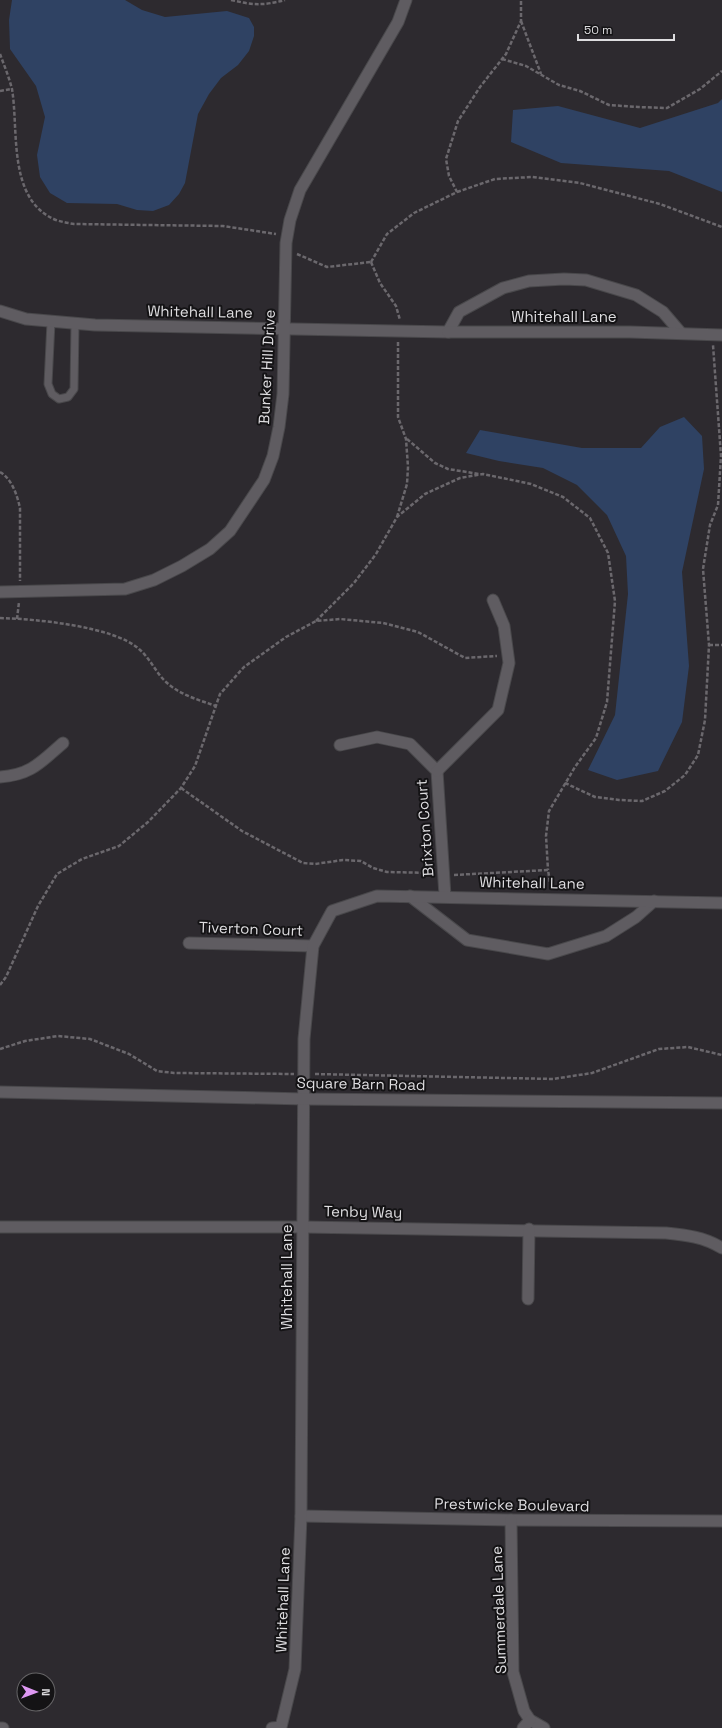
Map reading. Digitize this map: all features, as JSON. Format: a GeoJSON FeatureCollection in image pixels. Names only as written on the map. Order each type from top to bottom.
{"type":"FeatureCollection","features":[{"type":"Feature","properties":{"kind":"street","name":"Bunker Hill Drive"},"geometry":{"type":"LineString","coordinates":[[0,592],[125,589],[154,580],[182,566],[210,549],[230,531],[264,480],[273,456],[279,426],[283,394],[286,243],[290,220],[300,190],[398,22],[406,0]]}},
{"type":"Feature","properties":{"kind":"street","name":"Whitehall Lane"},"geometry":{"type":"LineString","coordinates":[[448,332],[459,312],[504,288],[529,282],[564,279],[586,280],[636,295],[663,312],[681,333]]}},
{"type":"Feature","properties":{"kind":"street","name":"Whitehall Lane"},"geometry":{"type":"LineString","coordinates":[[0,311],[26,319],[96,325],[398,332],[630,332],[717,335]]}},
{"type":"Feature","properties":{"kind":"street"},"geometry":{"type":"LineString","coordinates":[[437,772],[498,710],[509,664],[504,626],[493,600]]}},
{"type":"Feature","properties":{"kind":"street","name":"Brixton Court"},"geometry":{"type":"LineString","coordinates":[[340,745],[377,737],[410,744],[437,772],[445,896]]}},
{"type":"Feature","properties":{"kind":"street"},"geometry":{"type":"LineString","coordinates":[[0,777],[11,776],[36,767],[63,743]]}},
{"type":"Feature","properties":{"kind":"street","name":"Whitehall Lane"},"geometry":{"type":"LineString","coordinates":[[276,1727],[295,1669],[301,1516],[305,1099],[304,1039],[313,946],[332,911],[377,896],[445,896],[722,903]]}},
{"type":"Feature","properties":{"kind":"street"},"geometry":{"type":"LineString","coordinates":[[410,896],[467,940],[548,954],[606,936],[636,917],[654,902]]}},
{"type":"Feature","properties":{"kind":"street","name":"Tiverton Court"},"geometry":{"type":"LineString","coordinates":[[189,943],[313,946]]}},
{"type":"Feature","properties":{"kind":"street","name":"Square Barn Road"},"geometry":{"type":"LineString","coordinates":[[0,1092],[305,1099],[722,1102]]}},
{"type":"Feature","properties":{"kind":"street","name":"Tenby Way"},"geometry":{"type":"LineString","coordinates":[[0,1227],[303,1227],[666,1233],[689,1235],[706,1240],[722,1248]]}},
{"type":"Feature","properties":{"kind":"street"},"geometry":{"type":"LineString","coordinates":[[528,1299],[529,1230]]}},
{"type":"Feature","properties":{"kind":"street","name":"Prestwicke Boulevard"},"geometry":{"type":"LineString","coordinates":[[301,1516],[511,1520],[722,1521]]}},
{"type":"Feature","properties":{"kind":"street","name":"Summerdale Lane"},"geometry":{"type":"LineString","coordinates":[[511,1520],[513,1672],[524,1711],[526,1724],[544,1728]]}},
{"type":"Feature","properties":{"kind":"lane"},"geometry":{"type":"LineString","coordinates":[[51,322],[48,384],[52,394],[59,399],[68,397],[74,389],[75,324]]}},
{"type":"Feature","properties":{"kind":"path"},"geometry":{"type":"LineString","coordinates":[[230,0],[252,5],[269,4],[285,0]]}},
{"type":"Feature","properties":{"kind":"path"},"geometry":{"type":"LineString","coordinates":[[521,0],[521,21],[541,74]]}},
{"type":"Feature","properties":{"kind":"path"},"geometry":{"type":"LineString","coordinates":[[457,192],[449,176],[446,159],[458,121],[480,87],[506,54],[521,21]]}},
{"type":"Feature","properties":{"kind":"path"},"geometry":{"type":"LineString","coordinates":[[0,54],[12,89],[22,184],[34,204],[42,212],[56,220],[74,224],[97,225],[223,226],[271,232],[279,235],[298,255],[328,267],[371,262]]}},
{"type":"Feature","properties":{"kind":"path"},"geometry":{"type":"LineString","coordinates":[[502,59],[526,66],[560,85],[580,91],[609,105],[667,108],[700,89],[722,71]]}},
{"type":"Feature","properties":{"kind":"path"},"geometry":{"type":"LineString","coordinates":[[0,92],[12,89]]}},
{"type":"Feature","properties":{"kind":"path"},"geometry":{"type":"LineString","coordinates":[[371,262],[387,234],[414,213],[457,192],[495,178],[532,177],[580,183],[660,204],[722,227]]}},
{"type":"Feature","properties":{"kind":"path"},"geometry":{"type":"LineString","coordinates":[[0,985],[6,978],[38,906],[57,874],[82,859],[119,846],[148,822],[181,788],[195,766],[220,694],[244,667],[286,637],[316,621],[354,583],[376,554],[396,518],[407,484],[408,467],[406,439],[398,417],[398,332],[400,322],[396,306],[380,282],[371,262]]}},
{"type":"Feature","properties":{"kind":"path"},"geometry":{"type":"LineString","coordinates":[[565,783],[595,797],[619,800],[642,800],[665,791],[685,775],[698,755],[705,720],[709,645],[703,569],[710,526],[718,505],[721,456],[717,335]]}},
{"type":"Feature","properties":{"kind":"path"},"geometry":{"type":"LineString","coordinates":[[406,439],[435,463],[448,469],[484,474],[531,484],[563,498],[590,518],[608,553],[615,601],[607,702],[596,738],[574,767],[549,811],[546,836],[548,870],[553,899]]}},
{"type":"Feature","properties":{"kind":"path"},"geometry":{"type":"LineString","coordinates":[[0,472],[7,476],[17,497],[20,508],[20,592],[17,619]]}},
{"type":"Feature","properties":{"kind":"path"},"geometry":{"type":"LineString","coordinates":[[396,518],[425,494],[460,478],[484,474]]}},
{"type":"Feature","properties":{"kind":"path"},"geometry":{"type":"LineString","coordinates":[[0,618],[90,628],[123,638],[140,649],[167,683],[185,695],[216,706]]}},
{"type":"Feature","properties":{"kind":"path"},"geometry":{"type":"LineString","coordinates":[[316,621],[340,619],[383,623],[418,632],[465,658],[508,655]]}},
{"type":"Feature","properties":{"kind":"path"},"geometry":{"type":"LineString","coordinates":[[709,645],[722,645]]}},
{"type":"Feature","properties":{"kind":"path"},"geometry":{"type":"LineString","coordinates":[[181,788],[242,831],[303,863],[315,864],[343,860],[361,861],[373,868],[387,872],[459,876],[548,870]]}},
{"type":"Feature","properties":{"kind":"path"},"geometry":{"type":"LineString","coordinates":[[0,1049],[25,1040],[58,1036],[90,1039],[129,1054],[156,1071],[174,1073],[553,1079],[592,1073],[659,1049],[688,1047],[722,1055]]}},
{"type":"Feature","properties":{"kind":"water"},"geometry":{"type":"Polygon","coordinates":[[[12,0],[125,0],[142,10],[165,17],[227,11],[249,18],[254,27],[254,36],[249,51],[238,65],[221,78],[209,94],[198,114],[185,183],[179,194],[169,205],[153,211],[137,210],[117,204],[67,203],[50,193],[40,177],[37,155],[45,117],[36,86],[10,49],[9,20],[12,0]]]}},
{"type":"Feature","properties":{"kind":"water"},"geometry":{"type":"Polygon","coordinates":[[[722,99],[722,192],[669,171],[561,163],[511,142],[513,110],[558,106],[640,128],[718,103],[722,99]]]}},
{"type":"Feature","properties":{"kind":"water"},"geometry":{"type":"Polygon","coordinates":[[[684,417],[702,436],[704,469],[682,572],[689,666],[682,722],[658,771],[617,780],[588,770],[615,715],[628,594],[626,556],[607,515],[577,485],[543,468],[499,461],[466,453],[480,430],[582,448],[641,448],[660,427],[684,417]]]}}]}
